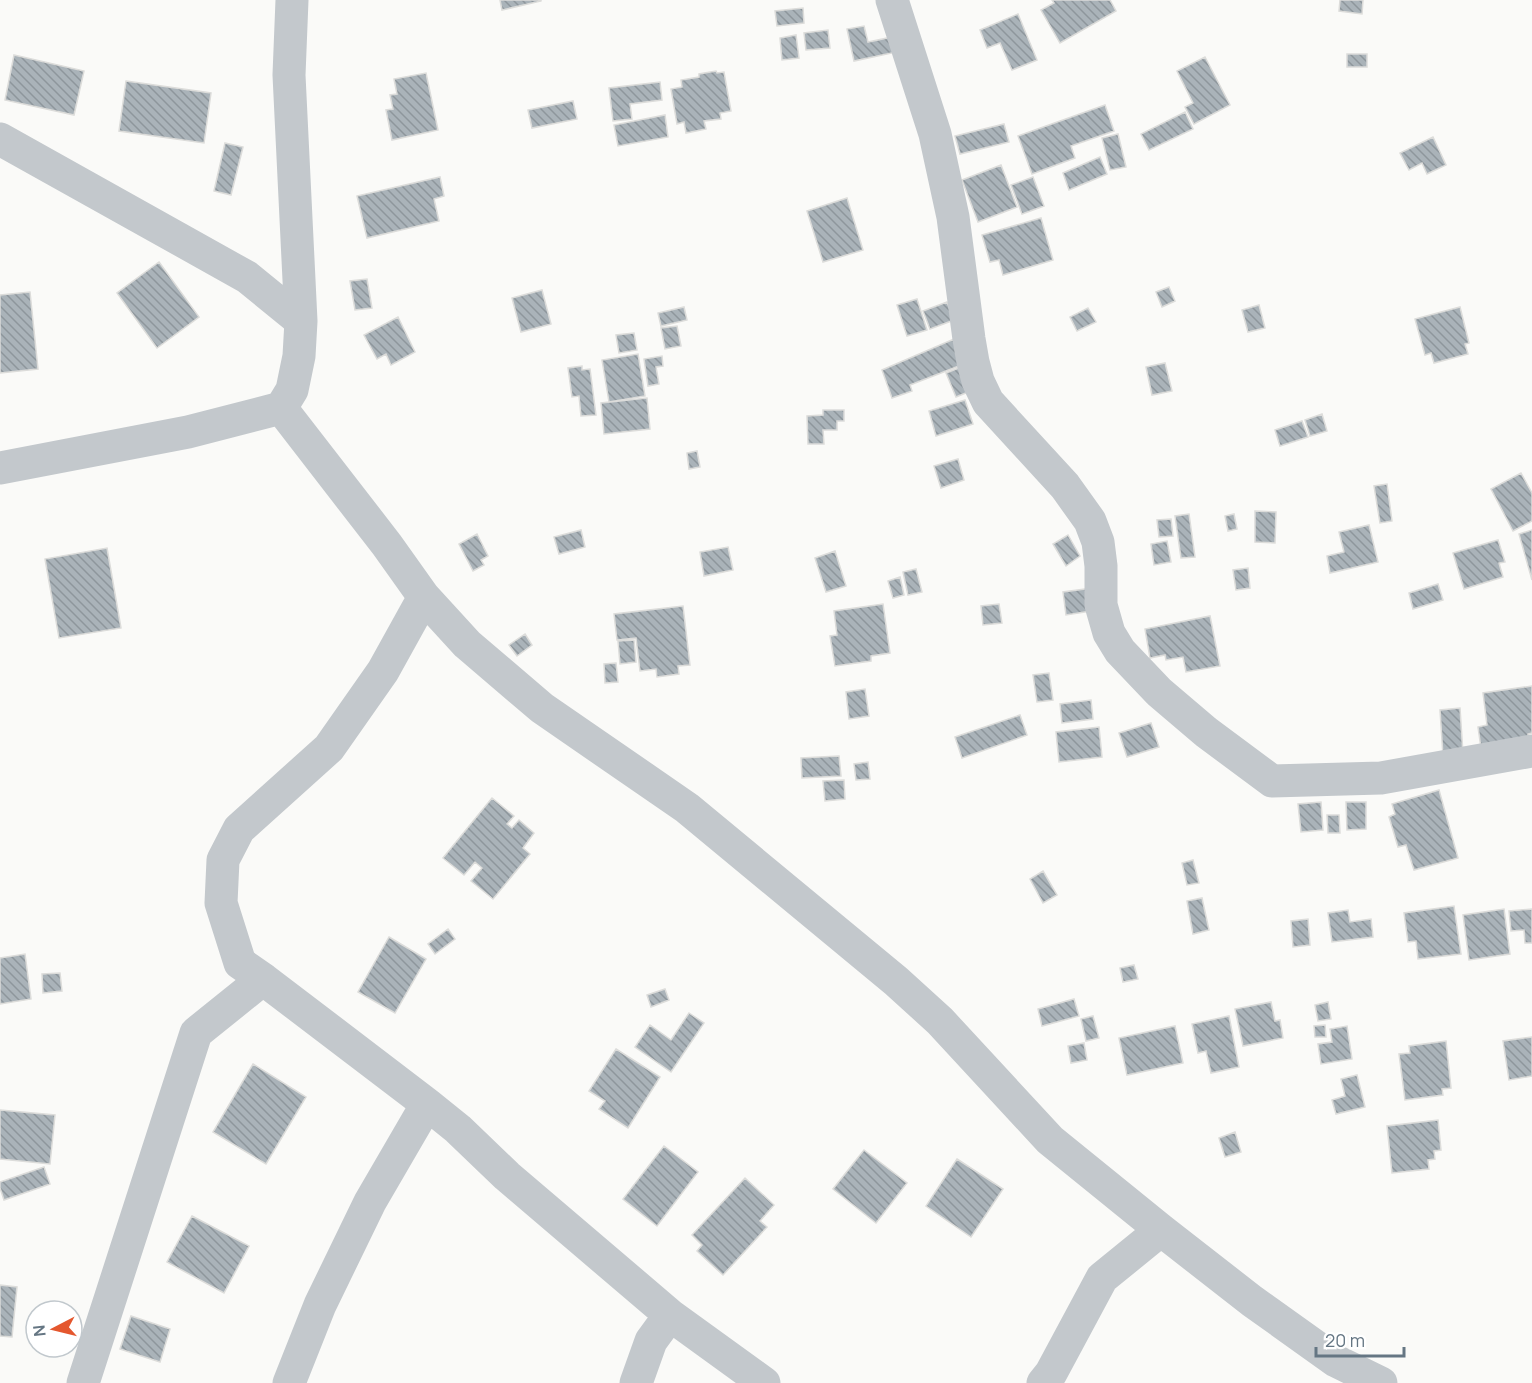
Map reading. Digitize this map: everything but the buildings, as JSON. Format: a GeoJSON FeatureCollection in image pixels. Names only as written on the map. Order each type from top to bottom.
{"type":"FeatureCollection","features":[{"type":"Feature","properties":{"kind":"street"},"geometry":{"type":"LineString","coordinates":[[0,468],[188,432],[281,408],[292,390],[299,356],[300,321],[289,75],[292,0]]}},
{"type":"Feature","properties":{"kind":"street"},"geometry":{"type":"LineString","coordinates":[[892,0],[935,134],[953,217],[969,339],[978,381],[988,402],[1065,486],[1090,521],[1098,542],[1101,566],[1101,605],[1108,633],[1120,651],[1159,692],[1206,732],[1272,781],[1381,778],[1532,752]]}},
{"type":"Feature","properties":{"kind":"street"},"geometry":{"type":"LineString","coordinates":[[0,140],[247,277],[300,321]]}},
{"type":"Feature","properties":{"kind":"street"},"geometry":{"type":"LineString","coordinates":[[281,408],[387,545],[424,597],[467,644],[542,708],[687,808],[896,981],[940,1021],[1050,1140],[1252,1301],[1362,1378]]}},
{"type":"Feature","properties":{"kind":"street"},"geometry":{"type":"LineString","coordinates":[[424,597],[384,671],[329,748],[239,829],[223,860],[221,903],[240,963],[427,1104],[458,1129],[507,1176],[670,1315],[764,1383]]}},
{"type":"Feature","properties":{"kind":"street"},"geometry":{"type":"LineString","coordinates":[[83,1383],[196,1033],[263,979]]}},
{"type":"Feature","properties":{"kind":"street"},"geometry":{"type":"LineString","coordinates":[[289,1383],[320,1305],[370,1202],[427,1104]]}},
{"type":"Feature","properties":{"kind":"street"},"geometry":{"type":"LineString","coordinates":[[1043,1383],[1051,1373],[1102,1278],[1161,1230]]}},
{"type":"Feature","properties":{"kind":"street"},"geometry":{"type":"LineString","coordinates":[[636,1383],[651,1341],[670,1315]]}}]}
